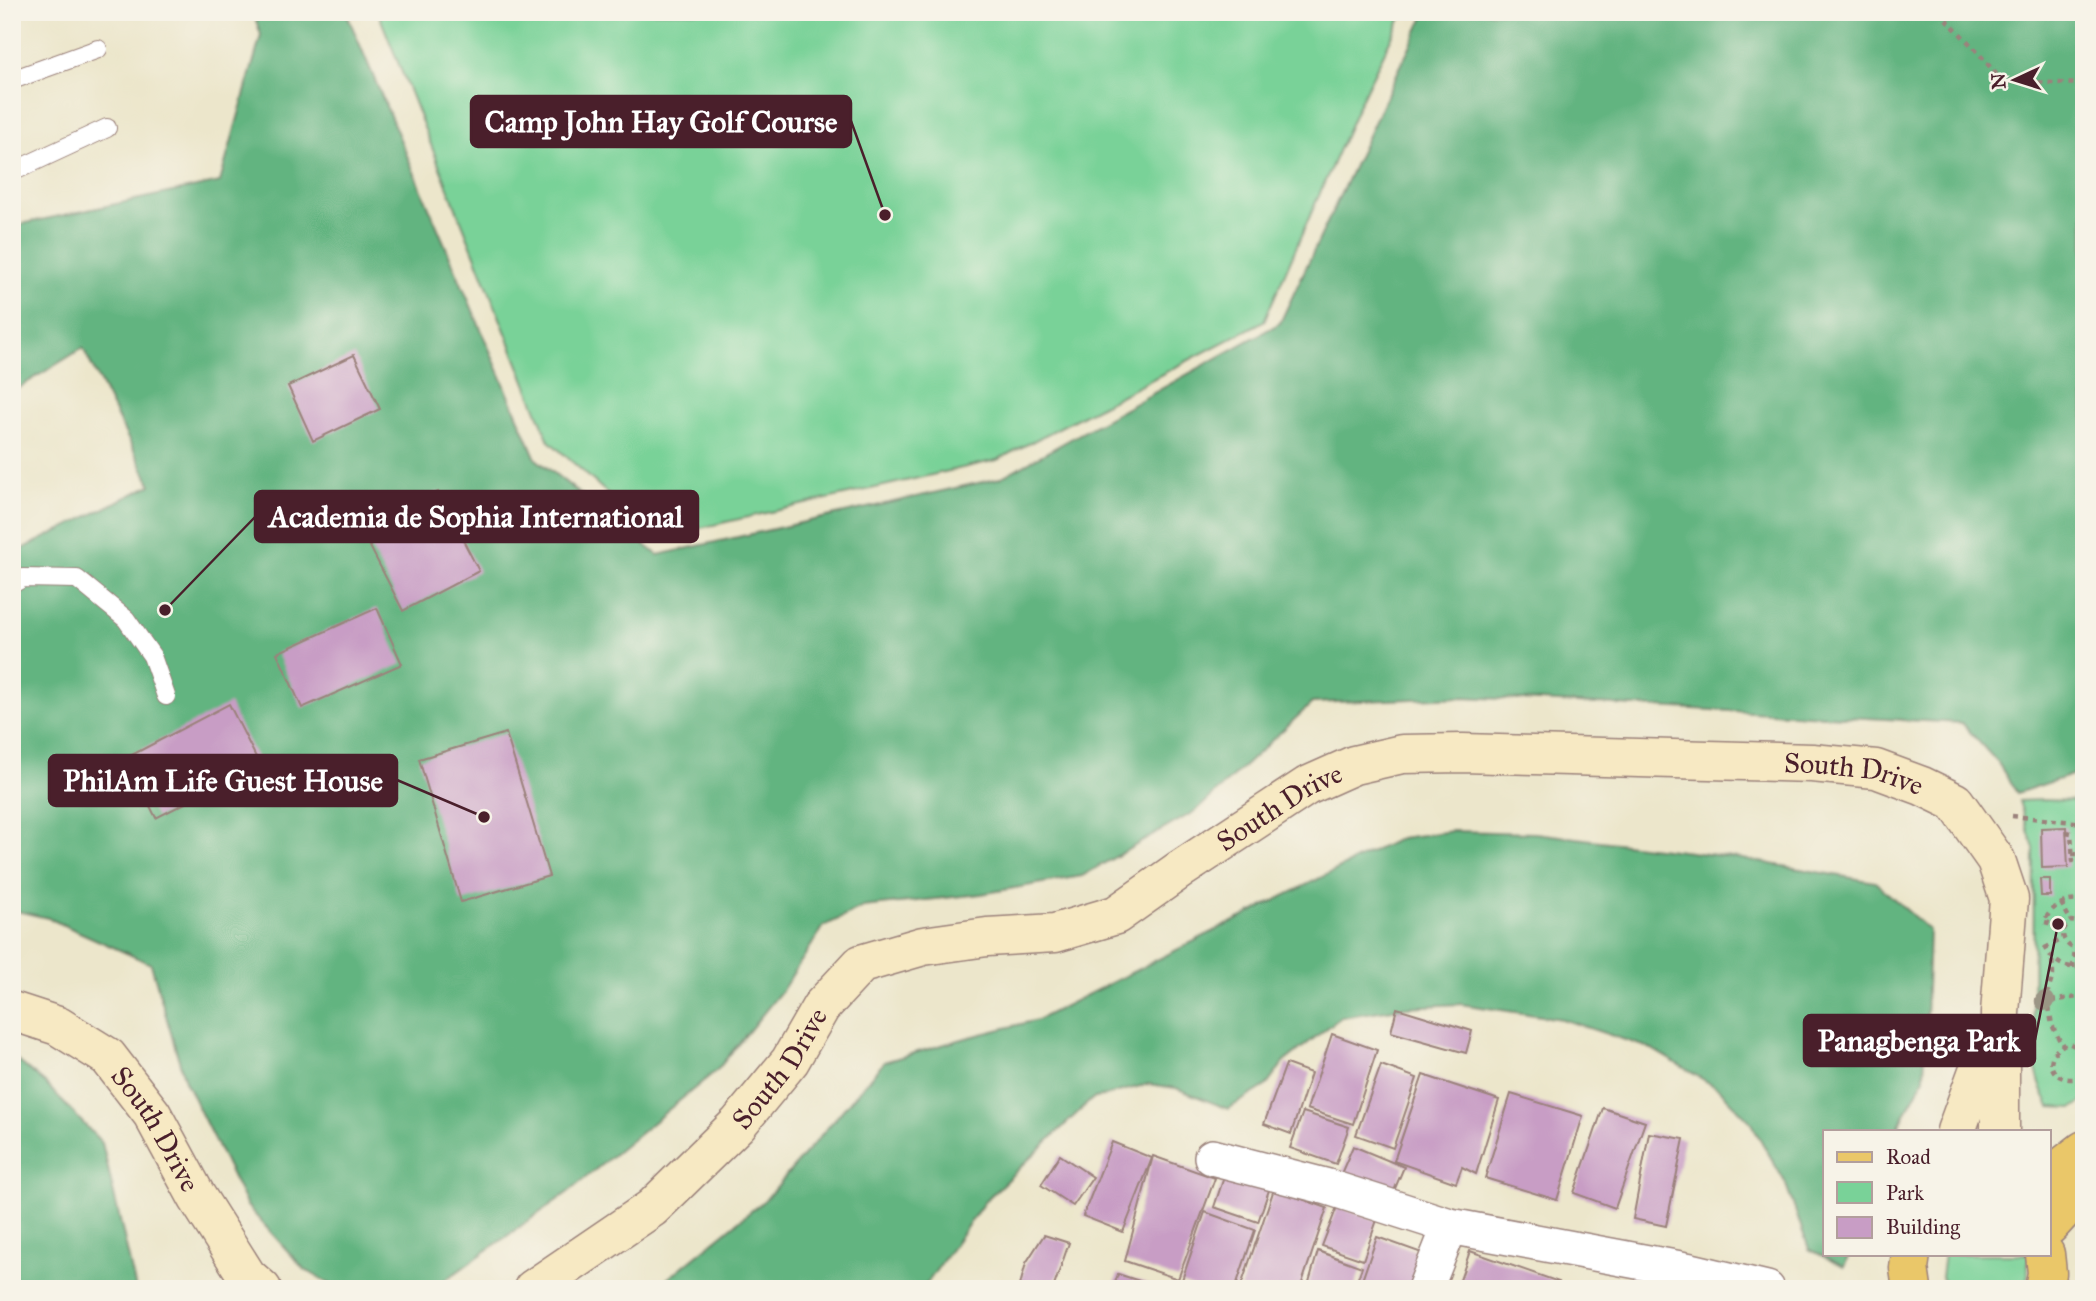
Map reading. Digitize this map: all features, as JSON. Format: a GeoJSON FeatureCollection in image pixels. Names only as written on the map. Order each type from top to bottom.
{"type":"FeatureCollection","features":[{"type":"Feature","properties":{"kind":"main road","name":"South Drive"},"geometry":{"type":"LineString","coordinates":[[533,1289],[652,1208],[738,1124],[790,1060],[821,1007],[861,964],[923,946],[987,937],[1055,933],[1116,915],[1307,786],[1354,765],[1402,754],[1463,753],[1812,763],[1876,769],[1955,802],[1996,860],[2009,899],[2000,1013],[2000,1130]]}},
{"type":"Feature","properties":{"kind":"main road","name":"South Drive"},"geometry":{"type":"LineString","coordinates":[[12,1011],[58,1026],[108,1057],[152,1114],[197,1197],[247,1276],[262,1289]]}},
{"type":"Feature","properties":{"kind":"main road","name":"South Drive"},"geometry":{"type":"LineString","coordinates":[[1956,1130],[2000,1013]]}},
{"type":"Feature","properties":{"kind":"main road"},"geometry":{"type":"LineString","coordinates":[[2050,1176],[2084,1150]]}},
{"type":"Feature","properties":{"kind":"main road"},"geometry":{"type":"LineString","coordinates":[[2050,1225],[2084,1188]]}},
{"type":"Feature","properties":{"kind":"street"},"geometry":{"type":"LineString","coordinates":[[1212,1157],[1328,1187],[1450,1226],[1687,1280],[1767,1289]]}},
{"type":"Feature","properties":{"kind":"street"},"geometry":{"type":"LineString","coordinates":[[1425,1289],[1450,1226]]}},
{"type":"Feature","properties":{"kind":"lane"},"geometry":{"type":"LineString","coordinates":[[12,80],[98,49]]}},
{"type":"Feature","properties":{"kind":"lane"},"geometry":{"type":"LineString","coordinates":[[12,172],[107,128]]}},
{"type":"Feature","properties":{"kind":"lane"},"geometry":{"type":"LineString","coordinates":[[12,584],[23,579],[77,579],[126,619],[152,656],[166,696]]}},
{"type":"Feature","properties":{"kind":"path"},"geometry":{"type":"LineString","coordinates":[[1940,12],[2002,81],[2084,83]]}},
{"type":"Feature","properties":{"kind":"path"},"geometry":{"type":"LineString","coordinates":[[2004,815],[2083,823],[2084,840]]}},
{"type":"Feature","properties":{"kind":"path"},"geometry":{"type":"LineString","coordinates":[[2066,832],[2071,833],[2069,841],[2073,855],[2073,861],[2068,861]]}},
{"type":"Feature","properties":{"kind":"path"},"geometry":{"type":"LineString","coordinates":[[2073,855],[2084,854]]}},
{"type":"Feature","properties":{"kind":"path"},"geometry":{"type":"LineString","coordinates":[[2042,930],[2048,914],[2061,903],[2071,900],[2084,901]]}},
{"type":"Feature","properties":{"kind":"path"},"geometry":{"type":"LineString","coordinates":[[2061,903],[2071,921]]}},
{"type":"Feature","properties":{"kind":"path"},"geometry":{"type":"LineString","coordinates":[[2044,921],[2064,928]]}},
{"type":"Feature","properties":{"kind":"path"},"geometry":{"type":"LineString","coordinates":[[2071,921],[2084,923]]}},
{"type":"Feature","properties":{"kind":"path"},"geometry":{"type":"LineString","coordinates":[[2071,921],[2064,928],[2063,939],[2075,948],[2084,946]]}},
{"type":"Feature","properties":{"kind":"path"},"geometry":{"type":"LineString","coordinates":[[2042,939],[2052,958],[2073,968],[2084,967]]}},
{"type":"Feature","properties":{"kind":"path"},"geometry":{"type":"LineString","coordinates":[[2045,948],[2063,939]]}},
{"type":"Feature","properties":{"kind":"path"},"geometry":{"type":"LineString","coordinates":[[2073,968],[2075,948]]}},
{"type":"Feature","properties":{"kind":"path"},"geometry":{"type":"LineString","coordinates":[[2052,958],[2053,975],[2048,995],[2052,1025],[2062,1045]]}},
{"type":"Feature","properties":{"kind":"path"},"geometry":{"type":"LineString","coordinates":[[2048,995],[2040,996],[2037,1004],[2042,1008],[2084,996]]}},
{"type":"Feature","properties":{"kind":"path"},"geometry":{"type":"LineString","coordinates":[[2084,1050],[2074,1044],[2062,1045],[2057,1048],[2051,1060],[2057,1075],[2068,1080],[2084,1072]]}},
{"type":"Feature","properties":{"kind":"green space"},"geometry":{"type":"Polygon","coordinates":[[[253,12],[346,12],[536,459],[658,555],[1000,478],[1280,323],[1426,12],[2084,12],[2084,771],[2017,793],[1998,763],[1962,723],[1463,697],[1312,703],[1197,810],[1082,876],[981,894],[863,907],[824,926],[783,989],[718,1069],[567,1193],[436,1287],[339,1289],[304,1269],[247,1206],[185,1081],[151,964],[48,918],[12,910],[12,554],[151,485],[83,348],[12,392],[12,226],[220,182],[261,35],[253,12]]]}},
{"type":"Feature","properties":{"kind":"green space"},"geometry":{"type":"Polygon","coordinates":[[[378,12],[1404,12],[1357,108],[1264,321],[997,460],[657,538],[549,441],[378,12]]]}},
{"type":"Feature","properties":{"kind":"green space"},"geometry":{"type":"Polygon","coordinates":[[[2019,801],[2084,801],[2084,1101],[2073,1108],[2050,1107],[2033,1057],[2034,849],[2019,801]]]}},
{"type":"Feature","properties":{"kind":"green space"},"geometry":{"type":"Polygon","coordinates":[[[1453,831],[1535,833],[1731,857],[1875,882],[1929,930],[1924,1078],[1897,1130],[1823,1130],[1823,1256],[1848,1256],[1844,1267],[1809,1249],[1785,1182],[1749,1120],[1719,1089],[1652,1049],[1562,1019],[1460,1004],[1406,1007],[1341,1017],[1284,1062],[1267,1085],[1228,1109],[1176,1088],[1148,1084],[1092,1099],[985,1201],[923,1289],[655,1289],[767,1198],[884,1062],[1037,1020],[1400,838],[1453,831]]]}},
{"type":"Feature","properties":{"kind":"green space"},"geometry":{"type":"Polygon","coordinates":[[[12,1056],[45,1083],[102,1143],[136,1289],[12,1289],[12,1056]]]}},
{"type":"Feature","properties":{"kind":"green space"},"geometry":{"type":"Polygon","coordinates":[[[1944,1256],[2028,1256],[2028,1285],[2024,1289],[1948,1289],[1941,1277],[1944,1256]]]}},
{"type":"Feature","properties":{"kind":"building"},"geometry":{"type":"Polygon","coordinates":[[[354,355],[380,409],[313,441],[288,386],[354,355]]]}},
{"type":"Feature","properties":{"kind":"building"},"geometry":{"type":"Polygon","coordinates":[[[438,492],[479,571],[403,611],[362,531],[438,492]]]}},
{"type":"Feature","properties":{"kind":"building"},"geometry":{"type":"Polygon","coordinates":[[[377,608],[402,664],[302,708],[277,653],[377,608]]]}},
{"type":"Feature","properties":{"kind":"building"},"geometry":{"type":"Polygon","coordinates":[[[229,704],[260,765],[156,818],[126,758],[229,704]]]}},
{"type":"Feature","properties":{"kind":"building"},"geometry":{"type":"Polygon","coordinates":[[[506,733],[549,876],[461,902],[419,759],[506,733]]]}},
{"type":"Feature","properties":{"kind":"building"},"geometry":{"type":"Polygon","coordinates":[[[2066,827],[2068,867],[2042,868],[2041,828],[2066,827]]]}},
{"type":"Feature","properties":{"kind":"building"},"geometry":{"type":"Polygon","coordinates":[[[2040,879],[2050,879],[2050,896],[2041,896],[2040,879]]]}},
{"type":"Feature","properties":{"kind":"building"},"geometry":{"type":"Polygon","coordinates":[[[1397,1008],[1472,1031],[1466,1053],[1391,1032],[1397,1008]]]}},
{"type":"Feature","properties":{"kind":"building"},"geometry":{"type":"Polygon","coordinates":[[[1332,1034],[1377,1050],[1353,1124],[1307,1109],[1332,1034]]]}},
{"type":"Feature","properties":{"kind":"building"},"geometry":{"type":"Polygon","coordinates":[[[1286,1064],[1311,1073],[1291,1134],[1264,1124],[1286,1064]]]}},
{"type":"Feature","properties":{"kind":"building"},"geometry":{"type":"Polygon","coordinates":[[[1381,1065],[1417,1078],[1393,1148],[1356,1135],[1381,1065]]]}},
{"type":"Feature","properties":{"kind":"building"},"geometry":{"type":"Polygon","coordinates":[[[1423,1075],[1499,1100],[1476,1174],[1462,1167],[1456,1183],[1394,1161],[1423,1075]]]}},
{"type":"Feature","properties":{"kind":"building"},"geometry":{"type":"Polygon","coordinates":[[[1511,1094],[1583,1116],[1557,1200],[1485,1178],[1511,1094]]]}},
{"type":"Feature","properties":{"kind":"building"},"geometry":{"type":"Polygon","coordinates":[[[1603,1108],[1645,1122],[1615,1208],[1574,1193],[1603,1108]]]}},
{"type":"Feature","properties":{"kind":"building"},"geometry":{"type":"Polygon","coordinates":[[[1303,1112],[1349,1127],[1336,1164],[1290,1148],[1303,1112]]]}},
{"type":"Feature","properties":{"kind":"building"},"geometry":{"type":"Polygon","coordinates":[[[1649,1133],[1684,1139],[1666,1226],[1633,1219],[1649,1133]]]}},
{"type":"Feature","properties":{"kind":"building"},"geometry":{"type":"Polygon","coordinates":[[[1112,1142],[1152,1158],[1123,1232],[1083,1216],[1112,1142]]]}},
{"type":"Feature","properties":{"kind":"building"},"geometry":{"type":"Polygon","coordinates":[[[1353,1146],[1404,1167],[1391,1198],[1340,1176],[1353,1146]]]}},
{"type":"Feature","properties":{"kind":"building"},"geometry":{"type":"Polygon","coordinates":[[[1060,1155],[1093,1177],[1073,1206],[1041,1185],[1060,1155]]]}},
{"type":"Feature","properties":{"kind":"building"},"geometry":{"type":"Polygon","coordinates":[[[1153,1156],[1215,1178],[1178,1279],[1125,1261],[1153,1156]]]}},
{"type":"Feature","properties":{"kind":"building"},"geometry":{"type":"Polygon","coordinates":[[[1225,1174],[1269,1190],[1258,1222],[1214,1207],[1225,1174]]]}},
{"type":"Feature","properties":{"kind":"building"},"geometry":{"type":"Polygon","coordinates":[[[1274,1189],[1327,1208],[1300,1289],[1240,1289],[1274,1189]]]}},
{"type":"Feature","properties":{"kind":"building"},"geometry":{"type":"Polygon","coordinates":[[[1337,1207],[1377,1220],[1363,1260],[1322,1246],[1337,1207]]]}},
{"type":"Feature","properties":{"kind":"building"},"geometry":{"type":"Polygon","coordinates":[[[1205,1212],[1255,1230],[1235,1289],[1198,1289],[1181,1283],[1205,1212]]]}},
{"type":"Feature","properties":{"kind":"building"},"geometry":{"type":"Polygon","coordinates":[[[1044,1235],[1069,1243],[1053,1289],[1019,1289],[1026,1263],[1044,1235]]]}},
{"type":"Feature","properties":{"kind":"building"},"geometry":{"type":"Polygon","coordinates":[[[1377,1237],[1422,1253],[1410,1289],[1359,1289],[1377,1237]]]}},
{"type":"Feature","properties":{"kind":"building"},"geometry":{"type":"Polygon","coordinates":[[[1318,1251],[1362,1267],[1354,1289],[1307,1289],[1318,1251]]]}},
{"type":"Feature","properties":{"kind":"building"},"geometry":{"type":"Polygon","coordinates":[[[1470,1251],[1559,1282],[1556,1289],[1457,1289],[1470,1251]]]}},
{"type":"Feature","properties":{"kind":"building"},"geometry":{"type":"Polygon","coordinates":[[[1118,1274],[1161,1288],[1161,1289],[1113,1289],[1118,1274]]]}},
{"type":"Feature","properties":{"kind":"place","name":"Camp John Hay Golf Course"},"geometry":{"type":"Point","coordinates":[885,215]}},
{"type":"Feature","properties":{"kind":"place","name":"Academia de Sophia International"},"geometry":{"type":"Point","coordinates":[165,610]}},
{"type":"Feature","properties":{"kind":"place","name":"PhilAm Life Guest House"},"geometry":{"type":"Point","coordinates":[484,817]}},
{"type":"Feature","properties":{"kind":"place","name":"Panagbenga Park"},"geometry":{"type":"Point","coordinates":[2058,924]}}]}
